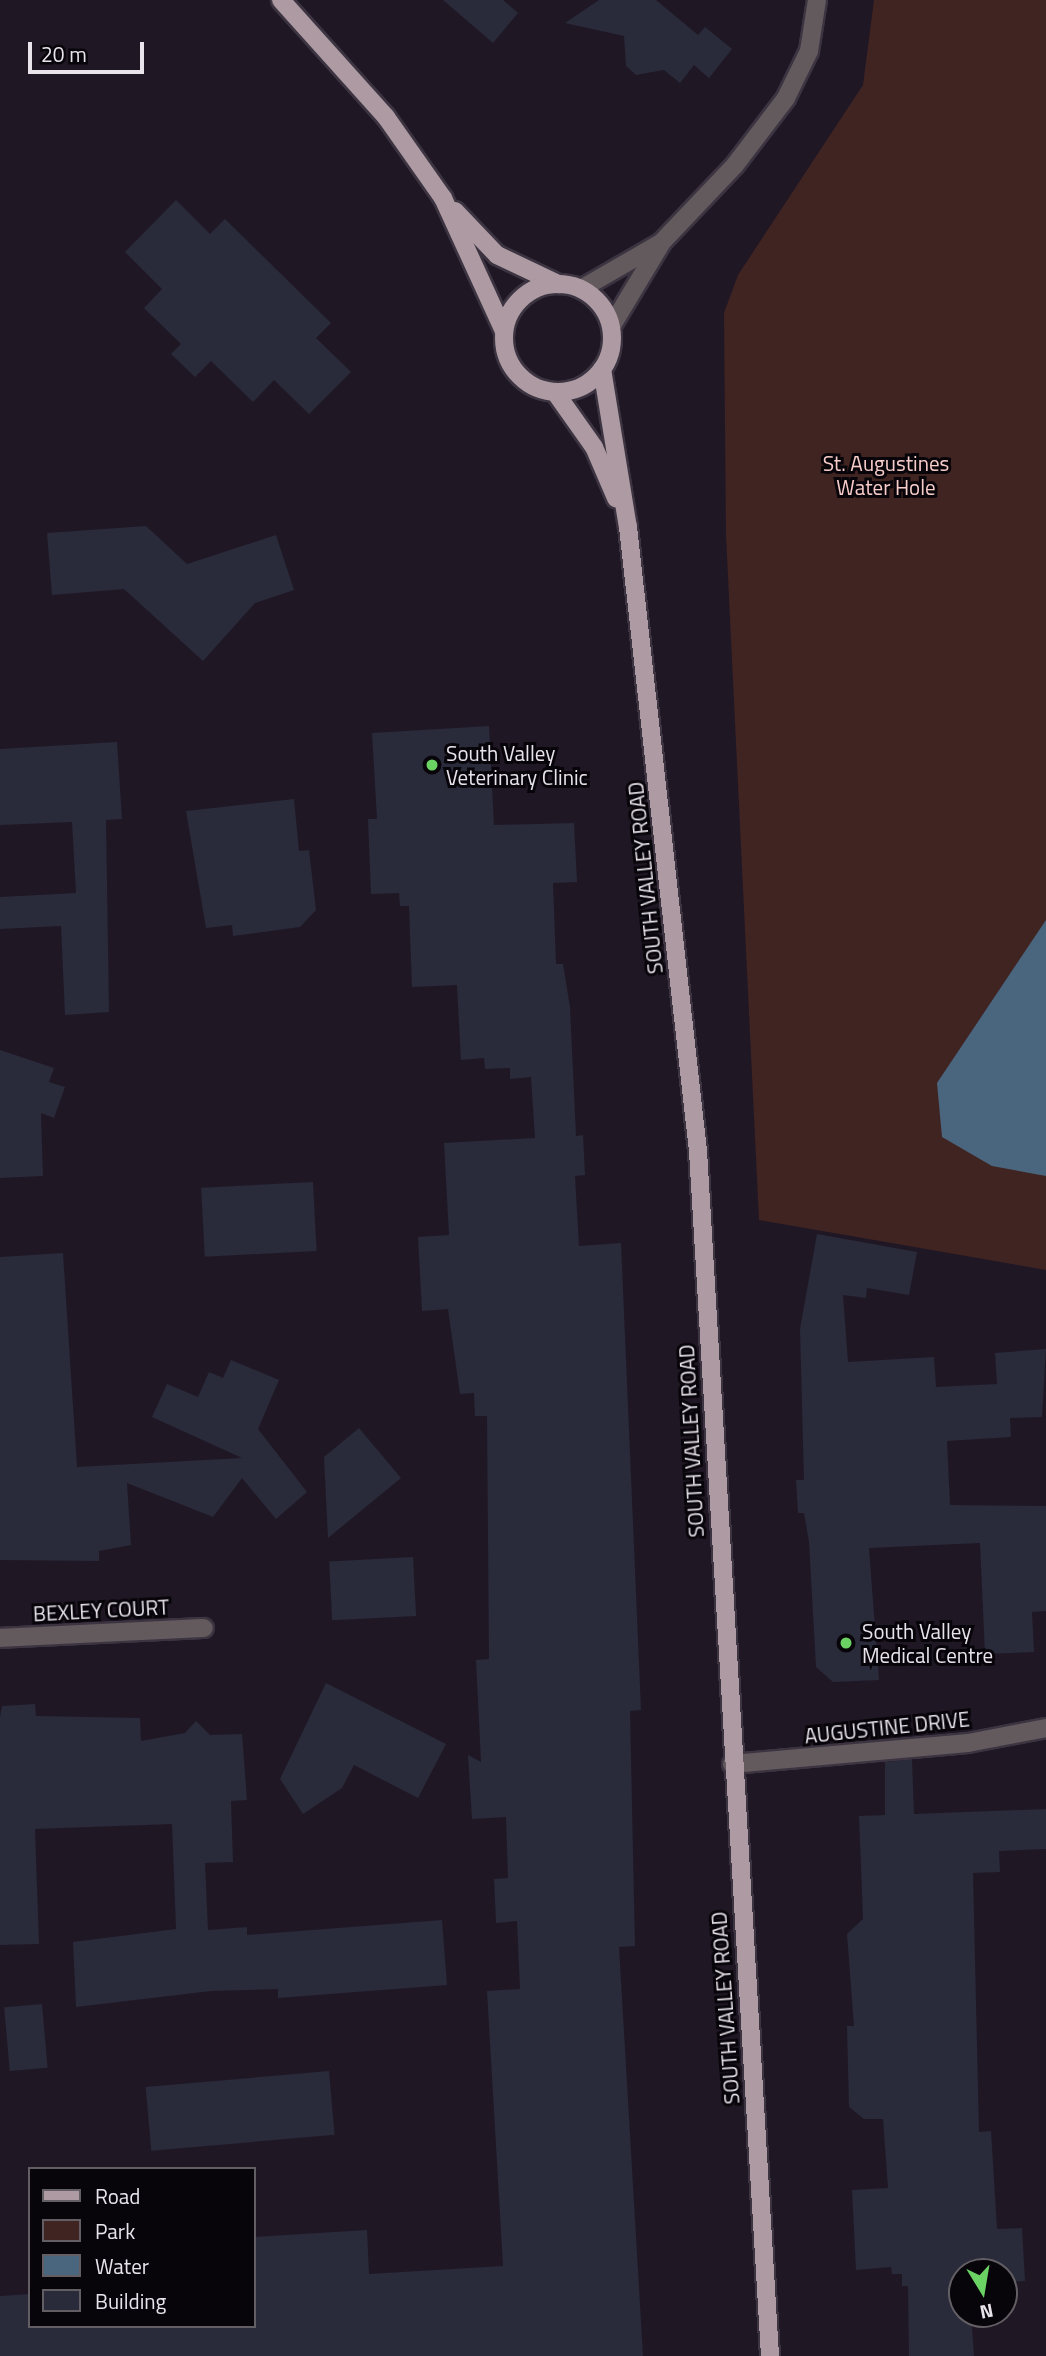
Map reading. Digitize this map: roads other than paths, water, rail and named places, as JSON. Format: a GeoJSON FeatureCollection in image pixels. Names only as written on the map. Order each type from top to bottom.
{"type":"FeatureCollection","features":[{"type":"Feature","properties":{"kind":"main road","name":"SOUTH VALLEY ROAD"},"geometry":{"type":"LineString","coordinates":[[281,0],[386,117],[443,198],[497,255],[558,284],[580,289],[605,311],[611,327],[603,369],[628,527],[698,1152],[732,1764],[770,2356]]}},
{"type":"Feature","properties":{"kind":"main road","name":"SOUTH VALLEY ROAD"},"geometry":{"type":"LineString","coordinates":[[443,198],[504,331],[513,369],[555,392],[594,447],[628,527]]}},
{"type":"Feature","properties":{"kind":"main road"},"geometry":{"type":"LineString","coordinates":[[504,331],[519,300],[558,284]]}},
{"type":"Feature","properties":{"kind":"main road"},"geometry":{"type":"LineString","coordinates":[[555,392],[583,386],[603,369]]}},
{"type":"Feature","properties":{"kind":"street"},"geometry":{"type":"LineString","coordinates":[[611,327],[662,242],[735,165],[786,98],[809,51],[817,0]]}},
{"type":"Feature","properties":{"kind":"street"},"geometry":{"type":"LineString","coordinates":[[580,289],[662,242]]}},
{"type":"Feature","properties":{"kind":"street","name":"BEXLEY COURT"},"geometry":{"type":"LineString","coordinates":[[0,1638],[204,1628]]}},
{"type":"Feature","properties":{"kind":"street","name":"AUGUSTINE DRIVE"},"geometry":{"type":"LineString","coordinates":[[732,1764],[940,1747],[1046,1728]]}},
{"type":"Feature","properties":{"kind":"water"},"geometry":{"type":"Polygon","coordinates":[[[1046,920],[1046,1176],[992,1166],[942,1137],[937,1083],[1046,920]]]}},
{"type":"Feature","properties":{"kind":"place","name":"South Valley Veterinary Clinic"},"geometry":{"type":"Point","coordinates":[432,765]}},
{"type":"Feature","properties":{"kind":"place","name":"South Valley Medical Centre"},"geometry":{"type":"Point","coordinates":[846,1643]}},
{"type":"Feature","properties":{"kind":"park label","name":"St. Augustines Water Hole"},"geometry":{"type":"Point","coordinates":[886,475]}}]}
